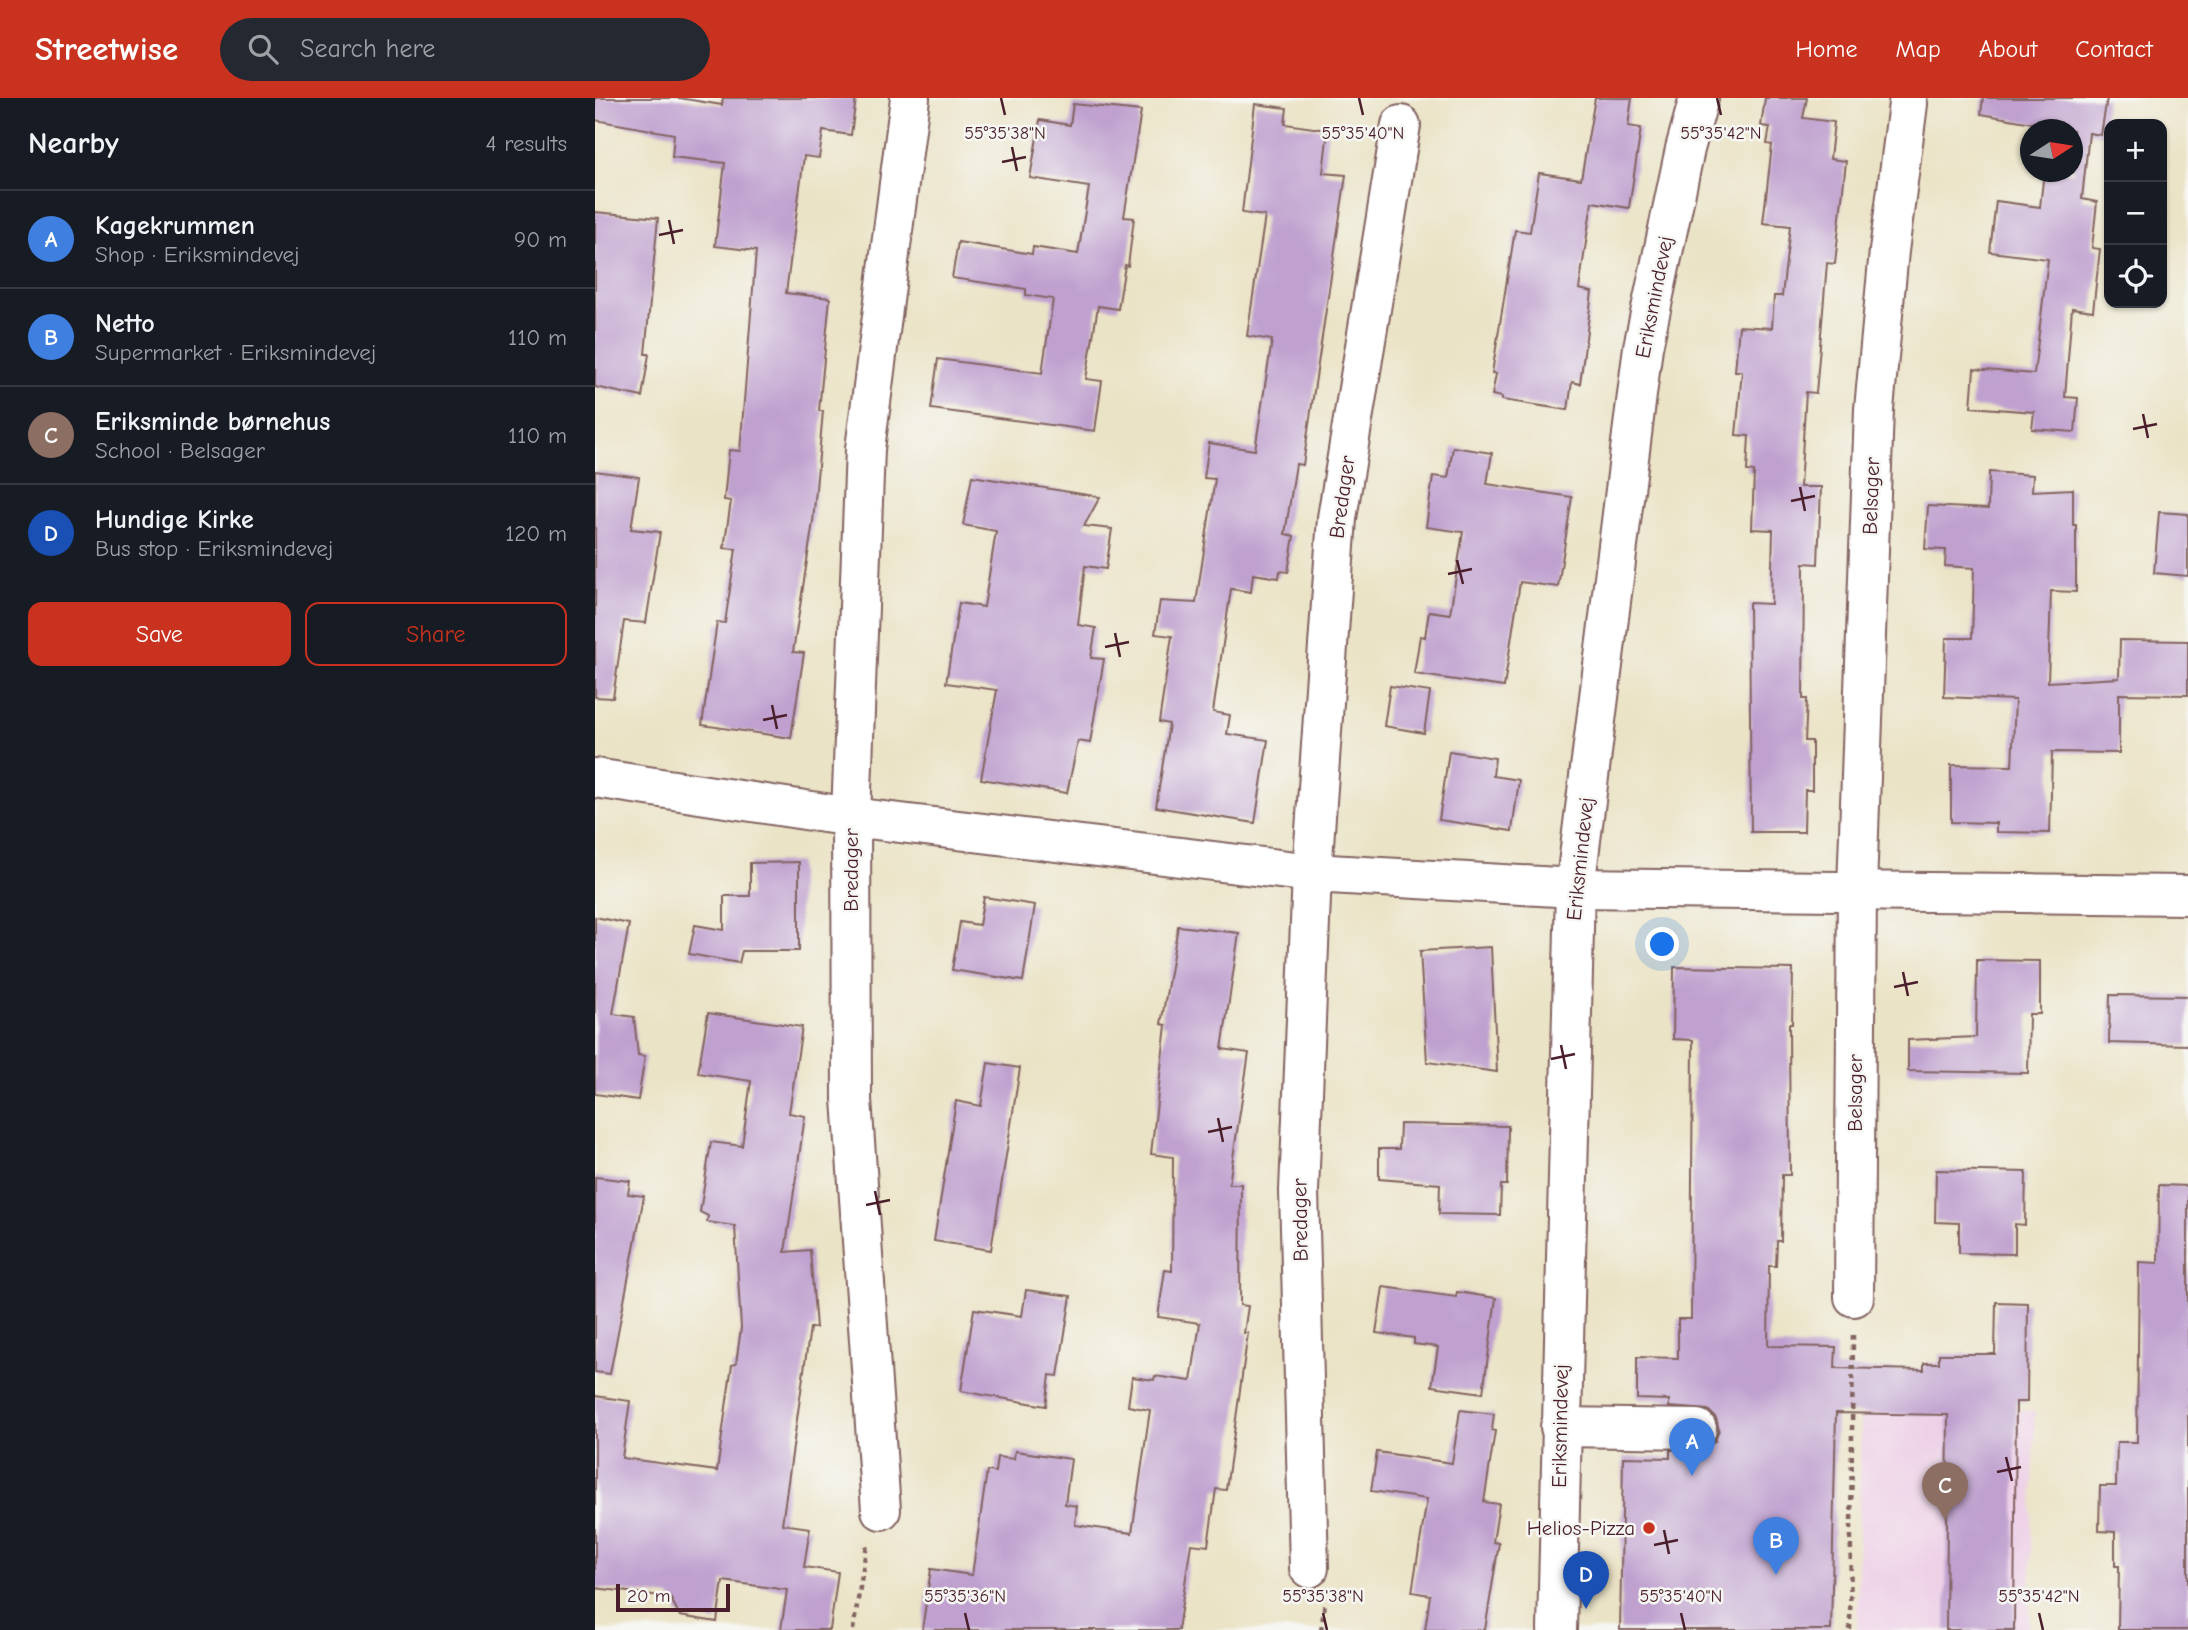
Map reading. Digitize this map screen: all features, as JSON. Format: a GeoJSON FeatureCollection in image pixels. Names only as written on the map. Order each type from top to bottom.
{"type":"FeatureCollection","features":[{"type":"Feature","properties":{"kind":"street","name":"Bredager"},"geometry":{"type":"LineString","coordinates":[[881,1510],[852,1099],[851,817],[865,449],[910,98]]}},
{"type":"Feature","properties":{"kind":"street","name":"Eriksmindevej"},"geometry":{"type":"LineString","coordinates":[[1557,1630],[1575,888],[1643,348],[1685,149],[1699,98]]}},
{"type":"Feature","properties":{"kind":"street","name":"Belsager"},"geometry":{"type":"LineString","coordinates":[[1854,1297],[1857,889],[1874,409],[1889,251],[1908,104]]}},
{"type":"Feature","properties":{"kind":"street","name":"Bredager"},"geometry":{"type":"LineString","coordinates":[[1309,1568],[1299,1191],[1312,873],[1337,518],[1401,125]]}},
{"type":"Feature","properties":{"kind":"street","name":"Bredager"},"geometry":{"type":"LineString","coordinates":[[595,779],[851,817],[1312,873],[1575,888]]}},
{"type":"Feature","properties":{"kind":"street"},"geometry":{"type":"LineString","coordinates":[[1575,888],[1857,889],[2188,895]]}},
{"type":"Feature","properties":{"kind":"street"},"geometry":{"type":"LineString","coordinates":[[1560,1427],[1697,1429]]}},
{"type":"Feature","properties":{"kind":"path"},"geometry":{"type":"LineString","coordinates":[[1850,1630],[1854,1297]]}},
{"type":"Feature","properties":{"kind":"path"},"geometry":{"type":"LineString","coordinates":[[853,1630],[869,1534],[881,1510]]}},
{"type":"Feature","properties":{"kind":"shaded area"},"geometry":{"type":"Polygon","coordinates":[[[1861,1409],[2035,1411],[2029,1630],[1857,1630],[1861,1409]]]}},
{"type":"Feature","properties":{"kind":"building"},"geometry":{"type":"Polygon","coordinates":[[[595,98],[679,98],[722,105],[723,98],[856,98],[851,135],[823,131],[819,158],[804,156],[786,293],[830,298],[819,411],[823,411],[813,522],[793,652],[804,653],[791,738],[702,725],[717,622],[725,623],[736,549],[724,548],[731,501],[724,500],[729,450],[740,451],[756,251],[715,246],[725,163],[672,157],[674,134],[595,120],[595,98]]]}},
{"type":"Feature","properties":{"kind":"building"},"geometry":{"type":"Polygon","coordinates":[[[1595,98],[1632,98],[1628,126],[1641,128],[1629,208],[1592,202],[1579,289],[1592,292],[1580,384],[1572,382],[1568,410],[1502,400],[1502,397],[1492,395],[1496,374],[1492,373],[1515,230],[1530,232],[1539,173],[1581,179],[1595,98]]]}},
{"type":"Feature","properties":{"kind":"building"},"geometry":{"type":"Polygon","coordinates":[[[1765,98],[1807,98],[1803,118],[1834,122],[1830,159],[1846,161],[1835,264],[1827,263],[1816,393],[1806,392],[1800,487],[1821,487],[1818,564],[1804,563],[1803,699],[1807,699],[1805,741],[1812,741],[1812,790],[1805,790],[1804,832],[1751,832],[1749,603],[1771,604],[1773,530],[1752,529],[1754,472],[1747,471],[1749,436],[1736,435],[1742,371],[1735,371],[1739,326],[1772,328],[1774,296],[1782,296],[1790,226],[1763,223],[1772,145],[1767,144],[1770,127],[1761,126],[1765,98]]]}},
{"type":"Feature","properties":{"kind":"building"},"geometry":{"type":"Polygon","coordinates":[[[1983,98],[2107,98],[2101,135],[2089,133],[2082,199],[2097,202],[2092,248],[2100,249],[2093,311],[2072,308],[2065,397],[2078,398],[2075,432],[2032,429],[2034,412],[1971,407],[1974,369],[2034,374],[2048,259],[1990,252],[1996,201],[2040,207],[2043,182],[2083,182],[2083,119],[2020,121],[1981,114],[1983,98]]]}},
{"type":"Feature","properties":{"kind":"building"},"geometry":{"type":"Polygon","coordinates":[[[1073,104],[1141,111],[1124,217],[1134,218],[1128,266],[1125,265],[1118,309],[1098,306],[1086,379],[1102,381],[1095,431],[931,409],[938,359],[1042,373],[1053,299],[1026,295],[1026,289],[952,278],[958,242],[1032,254],[1033,247],[1078,254],[1089,187],[1030,178],[1040,120],[1070,125],[1073,104]]]}},
{"type":"Feature","properties":{"kind":"building"},"geometry":{"type":"Polygon","coordinates":[[[1255,104],[1287,108],[1285,124],[1328,130],[1323,173],[1346,175],[1303,465],[1296,464],[1285,534],[1294,536],[1288,572],[1280,571],[1279,578],[1253,574],[1251,592],[1231,589],[1213,712],[1230,715],[1227,734],[1268,740],[1255,823],[1156,807],[1169,724],[1159,722],[1172,636],[1155,634],[1160,601],[1196,603],[1215,479],[1204,478],[1209,443],[1255,450],[1272,340],[1247,336],[1265,216],[1242,213],[1255,104]]]}},
{"type":"Feature","properties":{"kind":"building"},"geometry":{"type":"Polygon","coordinates":[[[595,212],[658,218],[645,354],[649,354],[642,397],[595,387],[595,212]]]}},
{"type":"Feature","properties":{"kind":"building"},"geometry":{"type":"Polygon","coordinates":[[[1453,447],[1492,453],[1487,484],[1572,497],[1558,587],[1520,582],[1504,687],[1414,674],[1420,636],[1425,637],[1429,611],[1450,614],[1463,532],[1426,527],[1433,476],[1448,478],[1453,447]]]}},
{"type":"Feature","properties":{"kind":"building"},"geometry":{"type":"Polygon","coordinates":[[[595,471],[639,477],[631,529],[660,532],[646,623],[624,621],[613,698],[595,697],[595,471]]]}},
{"type":"Feature","properties":{"kind":"building"},"geometry":{"type":"Polygon","coordinates":[[[1989,472],[2033,475],[2032,491],[2073,489],[2076,592],[2051,591],[2048,682],[2119,678],[2120,640],[2188,641],[2188,695],[2119,694],[2119,753],[2052,752],[2050,833],[1996,832],[1996,823],[1951,822],[1951,765],[2012,766],[2015,700],[1944,697],[1946,638],[1972,638],[1974,568],[1945,566],[1946,550],[1925,549],[1928,506],[1988,509],[1989,472]]]}},
{"type":"Feature","properties":{"kind":"building"},"geometry":{"type":"Polygon","coordinates":[[[972,476],[1100,497],[1084,526],[1112,529],[1106,569],[1085,566],[1078,625],[1096,628],[1091,658],[1104,659],[1090,743],[1078,741],[1067,793],[981,779],[997,690],[946,683],[959,603],[984,607],[996,531],[963,525],[972,476]]]}},
{"type":"Feature","properties":{"kind":"building"},"geometry":{"type":"Polygon","coordinates":[[[2159,512],[2188,514],[2188,576],[2154,573],[2159,512]]]}},
{"type":"Feature","properties":{"kind":"building"},"geometry":{"type":"Polygon","coordinates":[[[1390,686],[1430,692],[1424,733],[1384,726],[1390,686]]]}},
{"type":"Feature","properties":{"kind":"building"},"geometry":{"type":"Polygon","coordinates":[[[1449,751],[1495,758],[1493,776],[1519,780],[1512,831],[1439,820],[1449,751]]]}},
{"type":"Feature","properties":{"kind":"building"},"geometry":{"type":"Polygon","coordinates":[[[799,862],[799,951],[742,951],[739,963],[689,954],[695,925],[724,930],[724,896],[750,896],[750,863],[799,862]]]}},
{"type":"Feature","properties":{"kind":"building"},"geometry":{"type":"Polygon","coordinates":[[[984,897],[1035,905],[1023,981],[952,970],[960,922],[979,925],[984,897]]]}},
{"type":"Feature","properties":{"kind":"building"},"geometry":{"type":"Polygon","coordinates":[[[595,917],[629,924],[613,1014],[634,1017],[638,1055],[645,1056],[638,1100],[595,1094],[595,917]]]}},
{"type":"Feature","properties":{"kind":"building"},"geometry":{"type":"Polygon","coordinates":[[[1178,926],[1239,933],[1222,1049],[1249,1053],[1229,1184],[1241,1184],[1240,1305],[1248,1306],[1244,1333],[1248,1333],[1226,1490],[1216,1489],[1208,1546],[1191,1544],[1178,1630],[922,1630],[931,1569],[972,1575],[987,1471],[995,1472],[997,1457],[1014,1459],[1015,1451],[1071,1459],[1065,1504],[1077,1506],[1075,1525],[1132,1533],[1150,1410],[1128,1406],[1132,1377],[1154,1380],[1155,1376],[1191,1381],[1200,1323],[1158,1317],[1165,1270],[1172,1271],[1173,1157],[1151,1154],[1166,1025],[1161,1024],[1178,926]]]}},
{"type":"Feature","properties":{"kind":"building"},"geometry":{"type":"Polygon","coordinates":[[[1491,947],[1497,1072],[1427,1062],[1420,951],[1491,947]]]}},
{"type":"Feature","properties":{"kind":"building"},"geometry":{"type":"Polygon","coordinates":[[[1977,960],[2040,961],[2040,1014],[2029,1014],[2028,1073],[1908,1071],[1908,1040],[1976,1037],[1977,960]]]}},
{"type":"Feature","properties":{"kind":"building"},"geometry":{"type":"Polygon","coordinates":[[[1674,967],[1793,969],[1792,1024],[1789,1024],[1790,1175],[1782,1175],[1781,1241],[1777,1241],[1776,1266],[1769,1266],[1768,1346],[1836,1347],[1835,1368],[1924,1370],[1924,1363],[1939,1363],[1939,1354],[1995,1354],[1996,1302],[2028,1303],[2027,1402],[2016,1402],[2014,1630],[1946,1630],[1948,1415],[1836,1413],[1831,1630],[1620,1630],[1623,1457],[1670,1458],[1670,1450],[1707,1448],[1715,1441],[1719,1430],[1716,1418],[1708,1410],[1669,1407],[1669,1400],[1637,1399],[1637,1357],[1678,1358],[1678,1319],[1691,1319],[1693,1040],[1673,1039],[1674,967]]]}},
{"type":"Feature","properties":{"kind":"building"},"geometry":{"type":"Polygon","coordinates":[[[2110,995],[2188,996],[2188,1045],[2109,1043],[2110,995]]]}},
{"type":"Feature","properties":{"kind":"building"},"geometry":{"type":"Polygon","coordinates":[[[708,1013],[802,1027],[789,1113],[805,1116],[785,1252],[810,1250],[816,1328],[810,1328],[782,1524],[810,1528],[804,1567],[838,1572],[830,1630],[781,1630],[787,1590],[723,1581],[717,1622],[680,1616],[670,1597],[595,1588],[595,1396],[630,1401],[622,1458],[717,1471],[732,1365],[736,1364],[741,1328],[735,1226],[707,1222],[708,1216],[700,1212],[711,1142],[742,1146],[751,1081],[698,1073],[708,1013]]]}},
{"type":"Feature","properties":{"kind":"building"},"geometry":{"type":"Polygon","coordinates":[[[988,1063],[1020,1068],[991,1250],[934,1241],[956,1101],[981,1106],[988,1063]]]}},
{"type":"Feature","properties":{"kind":"building"},"geometry":{"type":"Polygon","coordinates":[[[1400,1124],[1508,1126],[1507,1185],[1501,1185],[1500,1215],[1439,1214],[1440,1184],[1379,1179],[1379,1149],[1399,1149],[1400,1124]]]}},
{"type":"Feature","properties":{"kind":"building"},"geometry":{"type":"Polygon","coordinates":[[[1936,1170],[2026,1172],[2025,1225],[2015,1224],[2015,1254],[1959,1253],[1959,1223],[1935,1222],[1936,1170]]]}},
{"type":"Feature","properties":{"kind":"building"},"geometry":{"type":"Polygon","coordinates":[[[595,1177],[630,1181],[628,1194],[644,1196],[610,1374],[595,1372],[595,1177]]]}},
{"type":"Feature","properties":{"kind":"building"},"geometry":{"type":"Polygon","coordinates":[[[2159,1185],[2188,1186],[2188,1630],[2118,1630],[2119,1566],[2115,1566],[2115,1532],[2099,1531],[2100,1486],[2116,1486],[2117,1442],[2137,1442],[2139,1262],[2158,1263],[2159,1185]]]}},
{"type":"Feature","properties":{"kind":"building"},"geometry":{"type":"Polygon","coordinates":[[[1383,1287],[1456,1297],[1457,1292],[1496,1298],[1483,1393],[1432,1386],[1438,1347],[1414,1344],[1414,1338],[1376,1333],[1383,1287]]]}},
{"type":"Feature","properties":{"kind":"building"},"geometry":{"type":"Polygon","coordinates":[[[1026,1290],[1071,1296],[1058,1376],[1050,1375],[1046,1406],[961,1391],[974,1309],[1022,1316],[1026,1290]]]}},
{"type":"Feature","properties":{"kind":"building"},"geometry":{"type":"Polygon","coordinates":[[[1460,1410],[1494,1414],[1492,1430],[1495,1431],[1484,1502],[1499,1504],[1493,1542],[1499,1543],[1485,1630],[1425,1630],[1430,1595],[1412,1592],[1427,1499],[1371,1491],[1377,1452],[1452,1463],[1460,1410]]]}},
{"type":"Feature","properties":{"kind":"place","name":"Kagekrummen"},"geometry":{"type":"Point","coordinates":[1692,1476]}},
{"type":"Feature","properties":{"kind":"place","name":"Eriksminde børnehus"},"geometry":{"type":"Point","coordinates":[1945,1520]}},
{"type":"Feature","properties":{"kind":"place","name":"Helios-Pizza"},"geometry":{"type":"Point","coordinates":[1649,1528]}},
{"type":"Feature","properties":{"kind":"place","name":"Netto"},"geometry":{"type":"Point","coordinates":[1776,1575]}},
{"type":"Feature","properties":{"kind":"place","name":"Hundige Kirke"},"geometry":{"type":"Point","coordinates":[1586,1609]}}]}
